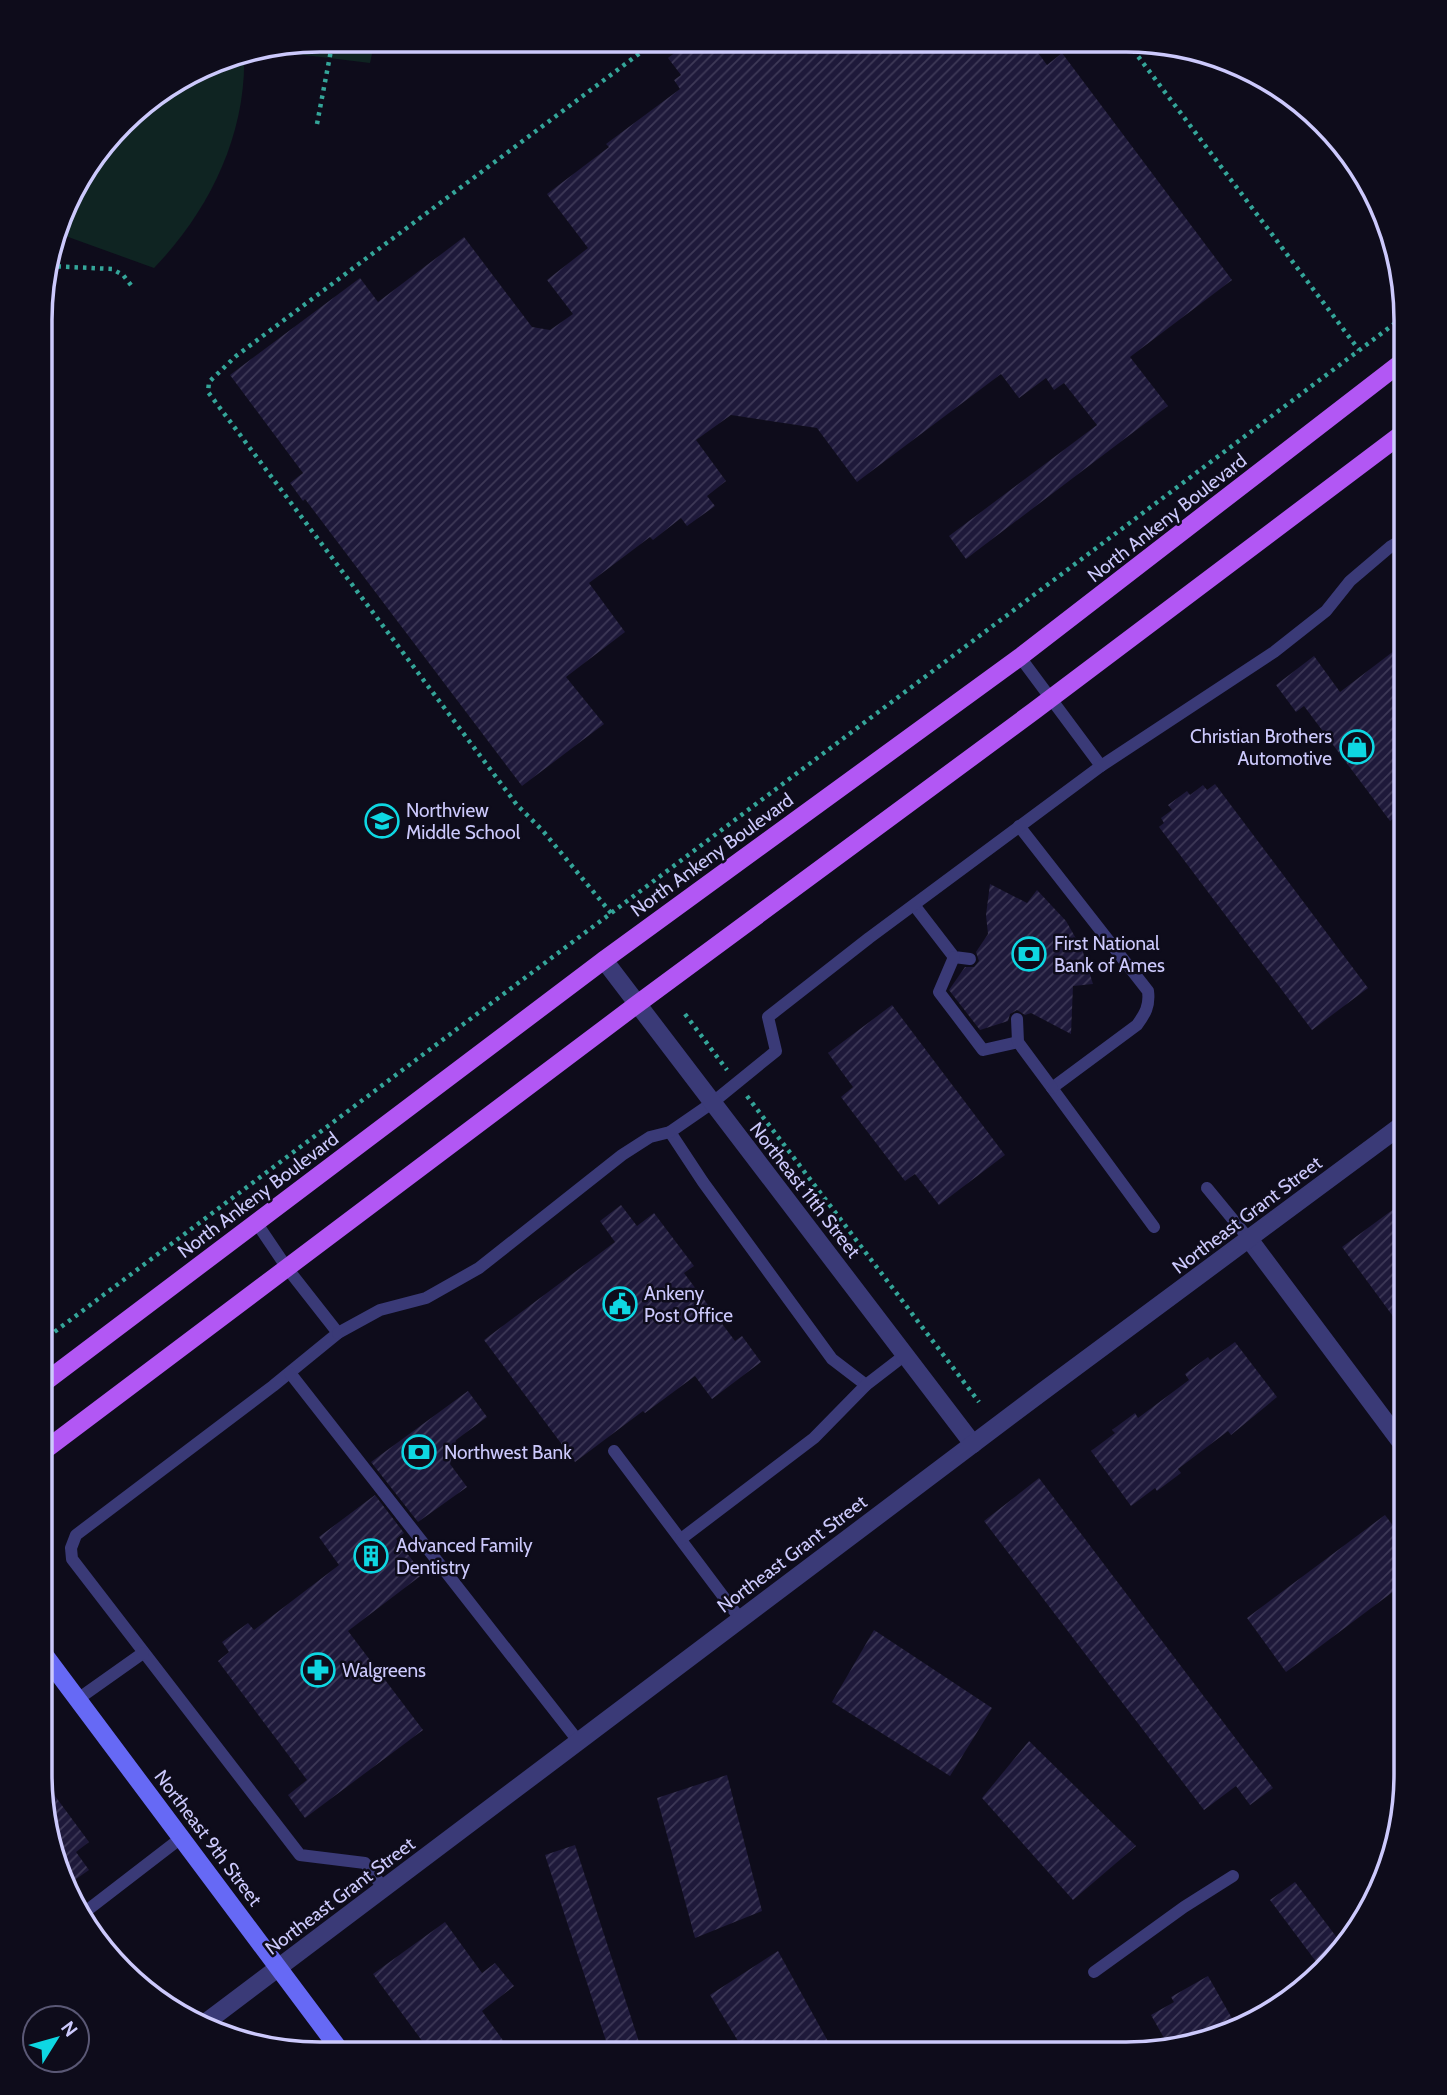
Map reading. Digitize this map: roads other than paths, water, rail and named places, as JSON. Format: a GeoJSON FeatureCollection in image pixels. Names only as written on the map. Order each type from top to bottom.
{"type":"FeatureCollection","features":[{"type":"Feature","properties":{"kind":"main road","name":"North Ankeny Boulevard"},"geometry":{"type":"LineString","coordinates":[[52,1377],[604,960],[1020,657],[1394,376]]}},
{"type":"Feature","properties":{"kind":"main road"},"geometry":{"type":"LineString","coordinates":[[52,1445],[636,1004],[1050,699],[1394,440]]}},
{"type":"Feature","properties":{"kind":"street","name":"Northeast 11th Street"},"geometry":{"type":"LineString","coordinates":[[604,960],[973,1444]]}},
{"type":"Feature","properties":{"kind":"street","name":"Northeast Grant Street"},"geometry":{"type":"LineString","coordinates":[[211,2019],[973,1444],[1394,1131]]}},
{"type":"Feature","properties":{"kind":"street"},"geometry":{"type":"LineString","coordinates":[[1249,1239],[1394,1433]]}},
{"type":"Feature","properties":{"kind":"street","name":"Northeast 9th Street"},"geometry":{"type":"LineString","coordinates":[[52,1665],[334,2042]]}},
{"type":"Feature","properties":{"kind":"lane"},"geometry":{"type":"LineString","coordinates":[[384,1889],[365,1863],[300,1854],[72,1559],[71,1548],[76,1535],[290,1373],[338,1333],[380,1310],[426,1298],[479,1268],[622,1155],[650,1137],[670,1132],[712,1103],[776,1051],[768,1017],[1101,766],[1274,652],[1325,611],[1350,581],[1394,545]]}},
{"type":"Feature","properties":{"kind":"lane"},"geometry":{"type":"LineString","coordinates":[[1020,657],[1101,766]]}},
{"type":"Feature","properties":{"kind":"lane"},"geometry":{"type":"LineString","coordinates":[[1019,826],[1147,991],[1149,1000],[1146,1013],[1137,1025],[1052,1088]]}},
{"type":"Feature","properties":{"kind":"lane"},"geometry":{"type":"LineString","coordinates":[[914,905],[954,957],[971,960]]}},
{"type":"Feature","properties":{"kind":"lane"},"geometry":{"type":"LineString","coordinates":[[954,957],[939,992],[983,1051],[1018,1042]]}},
{"type":"Feature","properties":{"kind":"lane"},"geometry":{"type":"LineString","coordinates":[[1017,1019],[1018,1042],[1154,1227]]}},
{"type":"Feature","properties":{"kind":"lane"},"geometry":{"type":"LineString","coordinates":[[670,1132],[703,1182],[832,1359],[866,1385]]}},
{"type":"Feature","properties":{"kind":"lane"},"geometry":{"type":"LineString","coordinates":[[1207,1188],[1249,1239]]}},
{"type":"Feature","properties":{"kind":"lane"},"geometry":{"type":"LineString","coordinates":[[256,1222],[287,1268],[338,1333]]}},
{"type":"Feature","properties":{"kind":"lane"},"geometry":{"type":"LineString","coordinates":[[681,1539],[814,1438],[866,1385],[905,1355]]}},
{"type":"Feature","properties":{"kind":"lane"},"geometry":{"type":"LineString","coordinates":[[290,1373],[579,1742]]}},
{"type":"Feature","properties":{"kind":"lane"},"geometry":{"type":"LineString","coordinates":[[614,1451],[741,1620]]}},
{"type":"Feature","properties":{"kind":"lane"},"geometry":{"type":"LineString","coordinates":[[78,1699],[144,1653]]}},
{"type":"Feature","properties":{"kind":"lane"},"geometry":{"type":"LineString","coordinates":[[89,1909],[181,1838]]}},
{"type":"Feature","properties":{"kind":"lane"},"geometry":{"type":"LineString","coordinates":[[1094,1972],[1184,1907],[1233,1876]]}},
{"type":"Feature","properties":{"kind":"place","name":"Christian Brothers Automotive"},"geometry":{"type":"Point","coordinates":[1357,747]}},
{"type":"Feature","properties":{"kind":"place","name":"Northview Middle School"},"geometry":{"type":"Point","coordinates":[382,821]}},
{"type":"Feature","properties":{"kind":"place","name":"First National Bank of Ames"},"geometry":{"type":"Point","coordinates":[1029,954]}},
{"type":"Feature","properties":{"kind":"place","name":"Ankeny Post Office"},"geometry":{"type":"Point","coordinates":[620,1304]}},
{"type":"Feature","properties":{"kind":"place","name":"Northwest Bank"},"geometry":{"type":"Point","coordinates":[419,1452]}},
{"type":"Feature","properties":{"kind":"place","name":"Advanced Family Dentistry"},"geometry":{"type":"Point","coordinates":[371,1556]}},
{"type":"Feature","properties":{"kind":"place","name":"Walgreens"},"geometry":{"type":"Point","coordinates":[318,1670]}}]}
